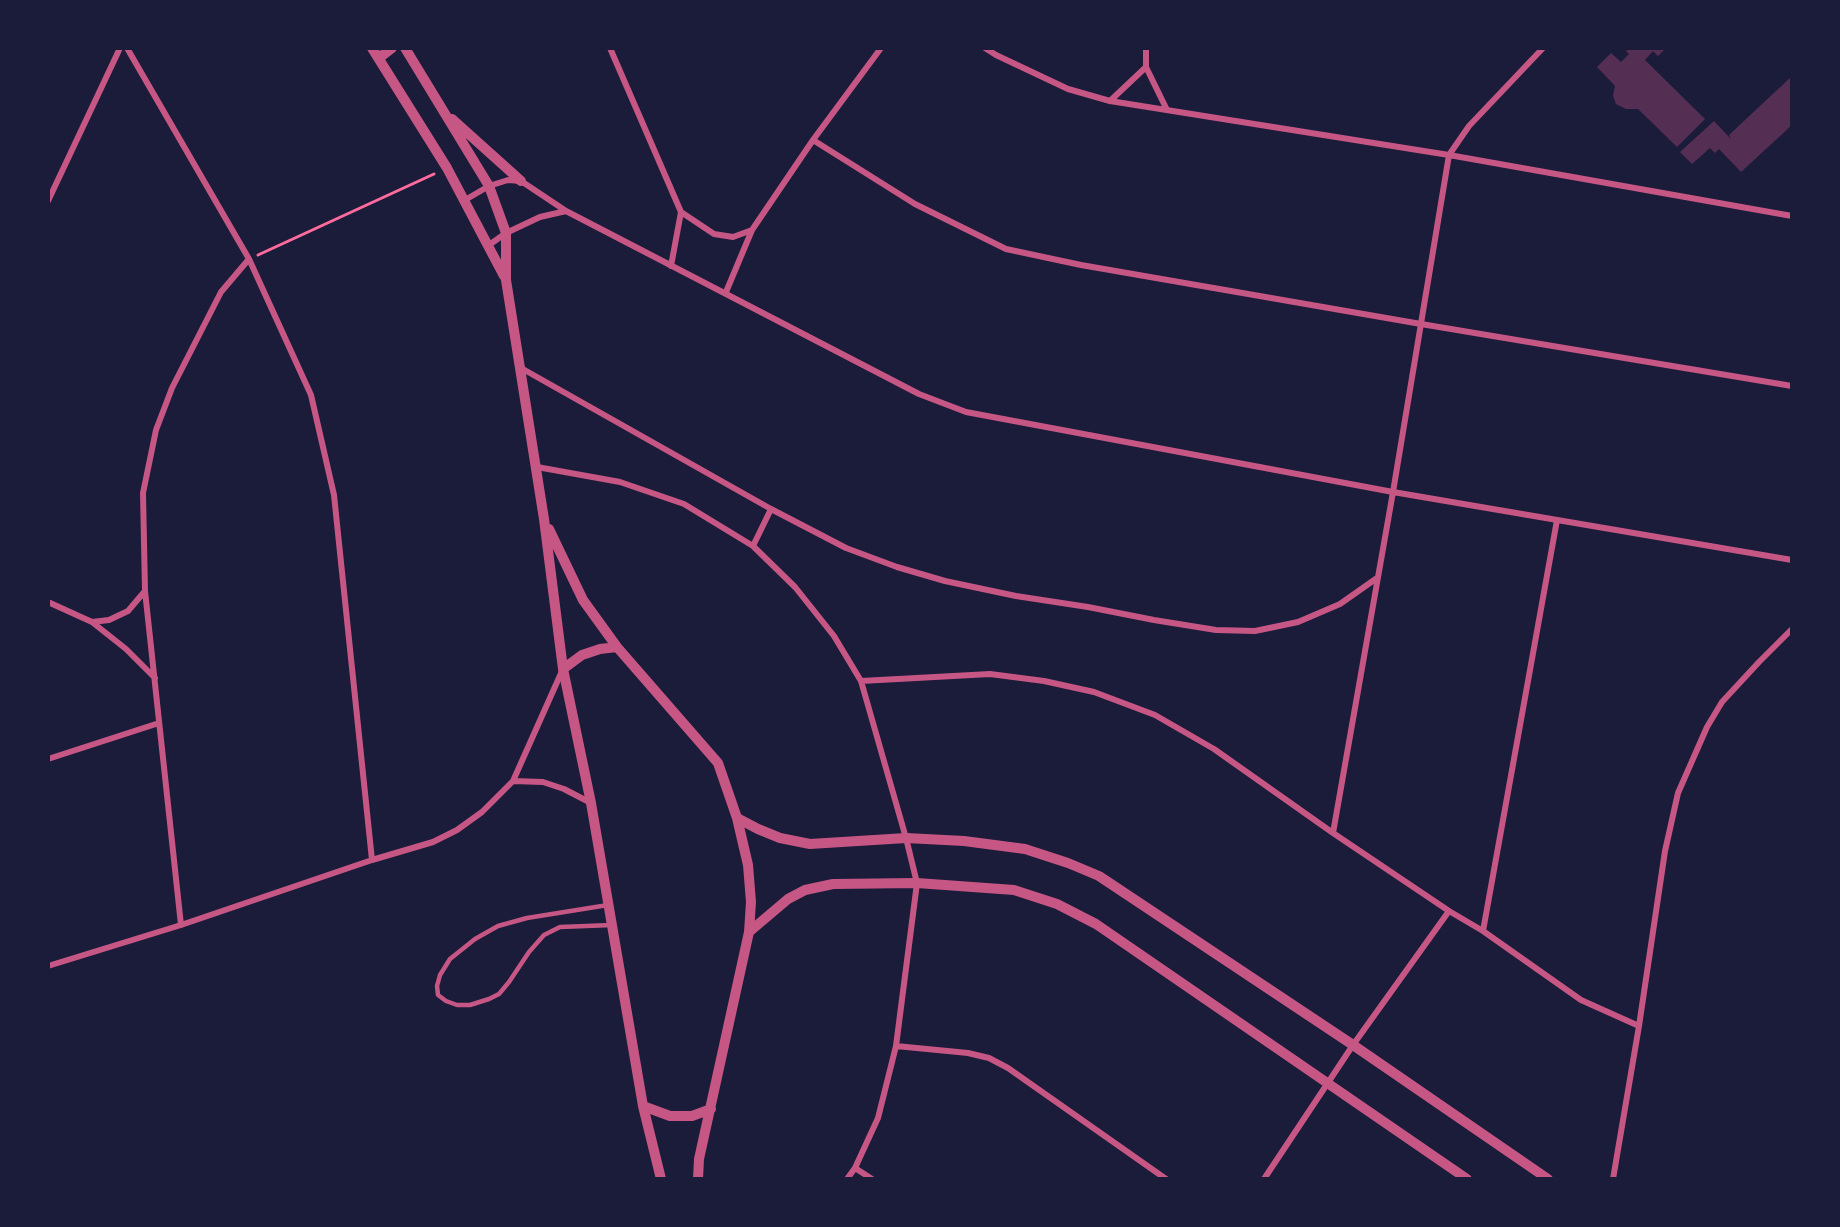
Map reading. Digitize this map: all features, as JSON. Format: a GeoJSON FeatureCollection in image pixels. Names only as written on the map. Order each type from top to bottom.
{"type":"FeatureCollection","features":[{"type":"Feature","properties":{"kind":"street"},"geometry":{"type":"LineString","coordinates":[[48,201],[120,48]]}},
{"type":"Feature","properties":{"kind":"street"},"geometry":{"type":"LineString","coordinates":[[127,48],[249,259],[312,395],[334,495],[372,860]]}},
{"type":"Feature","properties":{"kind":"street"},"geometry":{"type":"LineString","coordinates":[[372,48],[447,168],[506,280]]}},
{"type":"Feature","properties":{"kind":"street"},"geometry":{"type":"LineString","coordinates":[[379,58],[392,48]]}},
{"type":"Feature","properties":{"kind":"street"},"geometry":{"type":"LineString","coordinates":[[405,48],[489,186],[506,234],[506,280],[537,467],[563,669],[591,803],[643,1106],[661,1179]]}},
{"type":"Feature","properties":{"kind":"street"},"geometry":{"type":"LineString","coordinates":[[610,48],[681,212],[714,234],[733,237],[752,230]]}},
{"type":"Feature","properties":{"kind":"street"},"geometry":{"type":"LineString","coordinates":[[726,292],[752,230],[813,140],[880,48]]}},
{"type":"Feature","properties":{"kind":"street"},"geometry":{"type":"LineString","coordinates":[[986,48],[1068,89],[1110,100],[1449,155],[1792,216]]}},
{"type":"Feature","properties":{"kind":"street"},"geometry":{"type":"LineString","coordinates":[[1146,48],[1146,67],[1167,110]]}},
{"type":"Feature","properties":{"kind":"street"},"geometry":{"type":"LineString","coordinates":[[1333,833],[1449,155],[1469,126],[1543,48]]}},
{"type":"Feature","properties":{"kind":"street"},"geometry":{"type":"LineString","coordinates":[[1110,100],[1146,67]]}},
{"type":"Feature","properties":{"kind":"street"},"geometry":{"type":"LineString","coordinates":[[442,109],[521,181],[566,211],[919,394],[966,412],[1393,492],[1792,560]]}},
{"type":"Feature","properties":{"kind":"street"},"geometry":{"type":"LineString","coordinates":[[813,140],[915,204],[1006,249],[1081,265],[1792,386]]}},
{"type":"Feature","properties":{"kind":"street"},"geometry":{"type":"LineString","coordinates":[[465,200],[489,186],[508,180],[521,181]]}},
{"type":"Feature","properties":{"kind":"street"},"geometry":{"type":"LineString","coordinates":[[489,245],[540,217],[566,211]]}},
{"type":"Feature","properties":{"kind":"street"},"geometry":{"type":"LineString","coordinates":[[671,266],[681,212]]}},
{"type":"Feature","properties":{"kind":"street"},"geometry":{"type":"LineString","coordinates":[[181,926],[145,591],[143,493],[156,430],[172,388],[221,292],[249,259]]}},
{"type":"Feature","properties":{"kind":"street"},"geometry":{"type":"LineString","coordinates":[[521,368],[771,509],[846,548],[897,567],[936,578],[1016,596],[1216,630],[1255,632],[1298,622],[1340,604],[1377,578]]}},
{"type":"Feature","properties":{"kind":"street"},"geometry":{"type":"LineString","coordinates":[[537,467],[620,482],[684,504],[753,546],[795,587],[828,628],[861,681],[917,883],[896,1046],[878,1118],[855,1168],[847,1179]]}},
{"type":"Feature","properties":{"kind":"street"},"geometry":{"type":"LineString","coordinates":[[753,546],[771,509]]}},
{"type":"Feature","properties":{"kind":"street"},"geometry":{"type":"LineString","coordinates":[[544,519],[583,600],[617,647],[718,763],[737,818],[748,865],[751,902],[749,932],[699,1160],[698,1179]]}},
{"type":"Feature","properties":{"kind":"street"},"geometry":{"type":"LineString","coordinates":[[1483,931],[1557,520]]}},
{"type":"Feature","properties":{"kind":"street"},"geometry":{"type":"LineString","coordinates":[[92,622],[109,621],[128,611],[145,591]]}},
{"type":"Feature","properties":{"kind":"street"},"geometry":{"type":"LineString","coordinates":[[48,602],[92,622],[126,649],[155,679]]}},
{"type":"Feature","properties":{"kind":"street"},"geometry":{"type":"LineString","coordinates":[[1612,1179],[1639,1026],[1665,851],[1678,793],[1707,727],[1722,702],[1792,629]]}},
{"type":"Feature","properties":{"kind":"street"},"geometry":{"type":"LineString","coordinates":[[48,966],[181,926],[372,860],[433,842],[456,830],[482,812],[513,781],[563,669],[582,655],[600,649],[617,647]]}},
{"type":"Feature","properties":{"kind":"street"},"geometry":{"type":"LineString","coordinates":[[861,681],[990,674],[1044,681],[1094,692],[1155,715],[1214,749],[1333,833],[1449,911],[1483,931],[1581,1000],[1639,1026]]}},
{"type":"Feature","properties":{"kind":"street"},"geometry":{"type":"LineString","coordinates":[[48,759],[159,723]]}},
{"type":"Feature","properties":{"kind":"street"},"geometry":{"type":"LineString","coordinates":[[513,781],[543,782],[564,789],[591,803]]}},
{"type":"Feature","properties":{"kind":"street"},"geometry":{"type":"LineString","coordinates":[[737,818],[758,830],[780,838],[810,844],[906,838],[964,841],[1025,849],[1099,876],[1548,1179]]}},
{"type":"Feature","properties":{"kind":"street"},"geometry":{"type":"LineString","coordinates":[[749,932],[788,899],[805,890],[833,884],[917,883],[1014,890],[1057,904],[1096,924],[1467,1179]]}},
{"type":"Feature","properties":{"kind":"street"},"geometry":{"type":"LineString","coordinates":[[1264,1179],[1353,1046],[1449,911]]}},
{"type":"Feature","properties":{"kind":"street"},"geometry":{"type":"LineString","coordinates":[[896,1046],[968,1053],[1008,1068],[1166,1179]]}},
{"type":"Feature","properties":{"kind":"street"},"geometry":{"type":"LineString","coordinates":[[643,1106],[670,1116],[692,1116],[711,1109]]}},
{"type":"Feature","properties":{"kind":"street"},"geometry":{"type":"LineString","coordinates":[[855,1168],[872,1179]]}},
{"type":"Feature","properties":{"kind":"lane"},"geometry":{"type":"LineString","coordinates":[[609,905],[527,918],[498,926],[474,939],[450,959],[440,975],[437,986],[438,995],[457,1005],[470,1005],[489,999],[499,994],[544,935],[560,927],[612,925]]}},
{"type":"Feature","properties":{"kind":"path"},"geometry":{"type":"LineString","coordinates":[[249,259],[447,168]]}},
{"type":"Feature","properties":{"kind":"building"},"geometry":{"type":"Polygon","coordinates":[[[1629,48],[1666,48],[1658,56],[1653,51],[1645,60],[1705,119],[1677,147],[1638,109],[1626,109],[1616,104],[1613,96],[1615,86],[1597,67],[1611,53],[1621,62],[1629,54],[1626,51],[1629,48]]]}},
{"type":"Feature","properties":{"kind":"building"},"geometry":{"type":"Polygon","coordinates":[[[1792,76],[1792,125],[1741,172],[1719,149],[1715,153],[1710,148],[1692,164],[1680,152],[1714,121],[1731,139],[1729,135],[1792,76]]]}}]}
